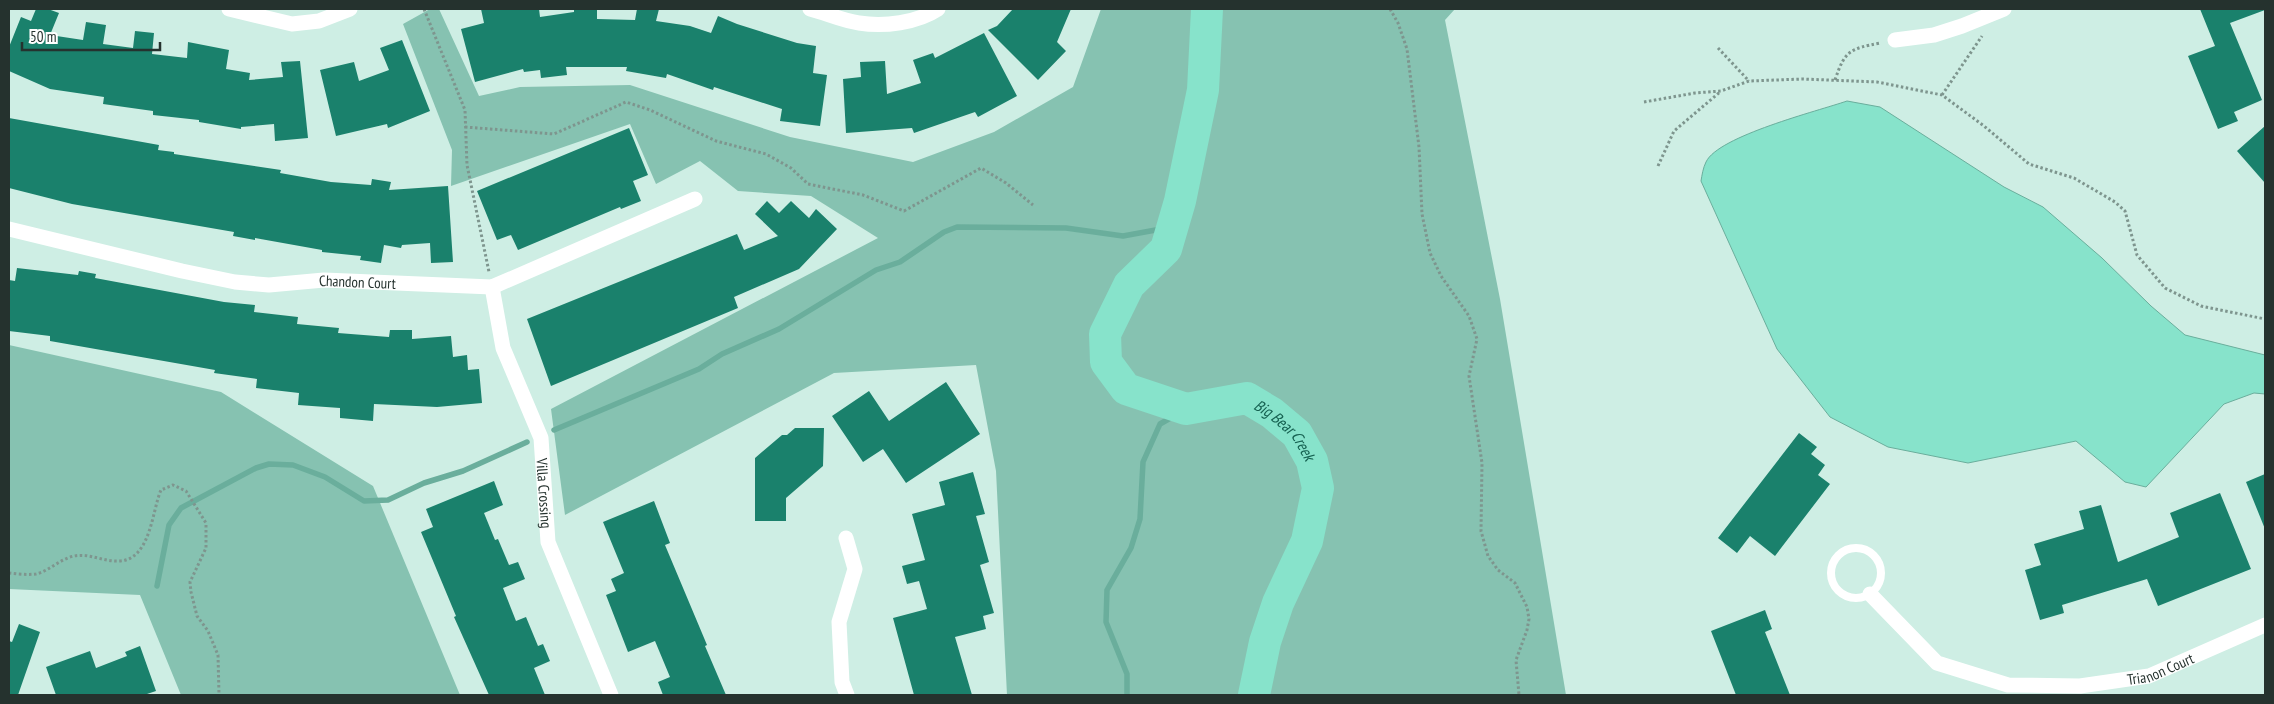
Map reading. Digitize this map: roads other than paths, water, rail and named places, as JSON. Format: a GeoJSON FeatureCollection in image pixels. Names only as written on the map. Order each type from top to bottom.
{"type":"FeatureCollection","features":[{"type":"Feature","properties":{"kind":"street"},"geometry":{"type":"LineString","coordinates":[[229,9],[292,24],[319,21],[350,9]]}},
{"type":"Feature","properties":{"kind":"street"},"geometry":{"type":"LineString","coordinates":[[810,9],[858,23],[896,24],[932,13],[938,9]]}},
{"type":"Feature","properties":{"kind":"street"},"geometry":{"type":"LineString","coordinates":[[1895,40],[1934,35],[2004,9]]}},
{"type":"Feature","properties":{"kind":"street","name":"Chandon Court"},"geometry":{"type":"LineString","coordinates":[[9,229],[182,272],[235,282],[269,285],[324,280],[492,287],[695,199]]}},
{"type":"Feature","properties":{"kind":"street","name":"Villa Crossing"},"geometry":{"type":"LineString","coordinates":[[492,287],[503,348],[541,438],[548,542],[611,695]]}},
{"type":"Feature","properties":{"kind":"street"},"geometry":{"type":"LineString","coordinates":[[846,538],[855,569],[839,622],[842,682],[846,695]]}},
{"type":"Feature","properties":{"kind":"street","name":"Trianon Court"},"geometry":{"type":"LineString","coordinates":[[1870,594],[1937,662],[2008,685],[2080,686],[2149,676],[2265,625]]}},
{"type":"Feature","properties":{"kind":"lane"},"geometry":{"type":"LineString","coordinates":[[1862,548],[1870,551],[1880,563],[1881,580],[1870,594],[1856,599],[1847,597],[1840,592],[1834,585],[1831,573],[1837,556],[1844,551],[1862,548]]}},
{"type":"Feature","properties":{"kind":"waterway","name":"Big Bear Creek"},"geometry":{"type":"LineString","coordinates":[[1207,9],[1203,90],[1180,201],[1166,249],[1129,285],[1105,334],[1106,362],[1126,389],[1186,409],[1247,398],[1272,413],[1297,434],[1312,461],[1318,488],[1307,541],[1278,603],[1265,642],[1254,695]]}},
{"type":"Feature","properties":{"kind":"waterway"},"geometry":{"type":"LineString","coordinates":[[554,430],[699,369],[722,354],[779,329],[876,270],[900,262],[944,232],[957,227],[1066,228],[1123,236],[1172,227]]}},
{"type":"Feature","properties":{"kind":"waterway"},"geometry":{"type":"LineString","coordinates":[[1127,695],[1127,674],[1106,622],[1107,590],[1131,548],[1140,519],[1143,462],[1160,424],[1186,409]]}},
{"type":"Feature","properties":{"kind":"waterway"},"geometry":{"type":"LineString","coordinates":[[157,586],[169,525],[181,508],[256,468],[269,464],[293,465],[325,477],[364,501],[388,500],[424,483],[463,471],[527,442]]}}]}
